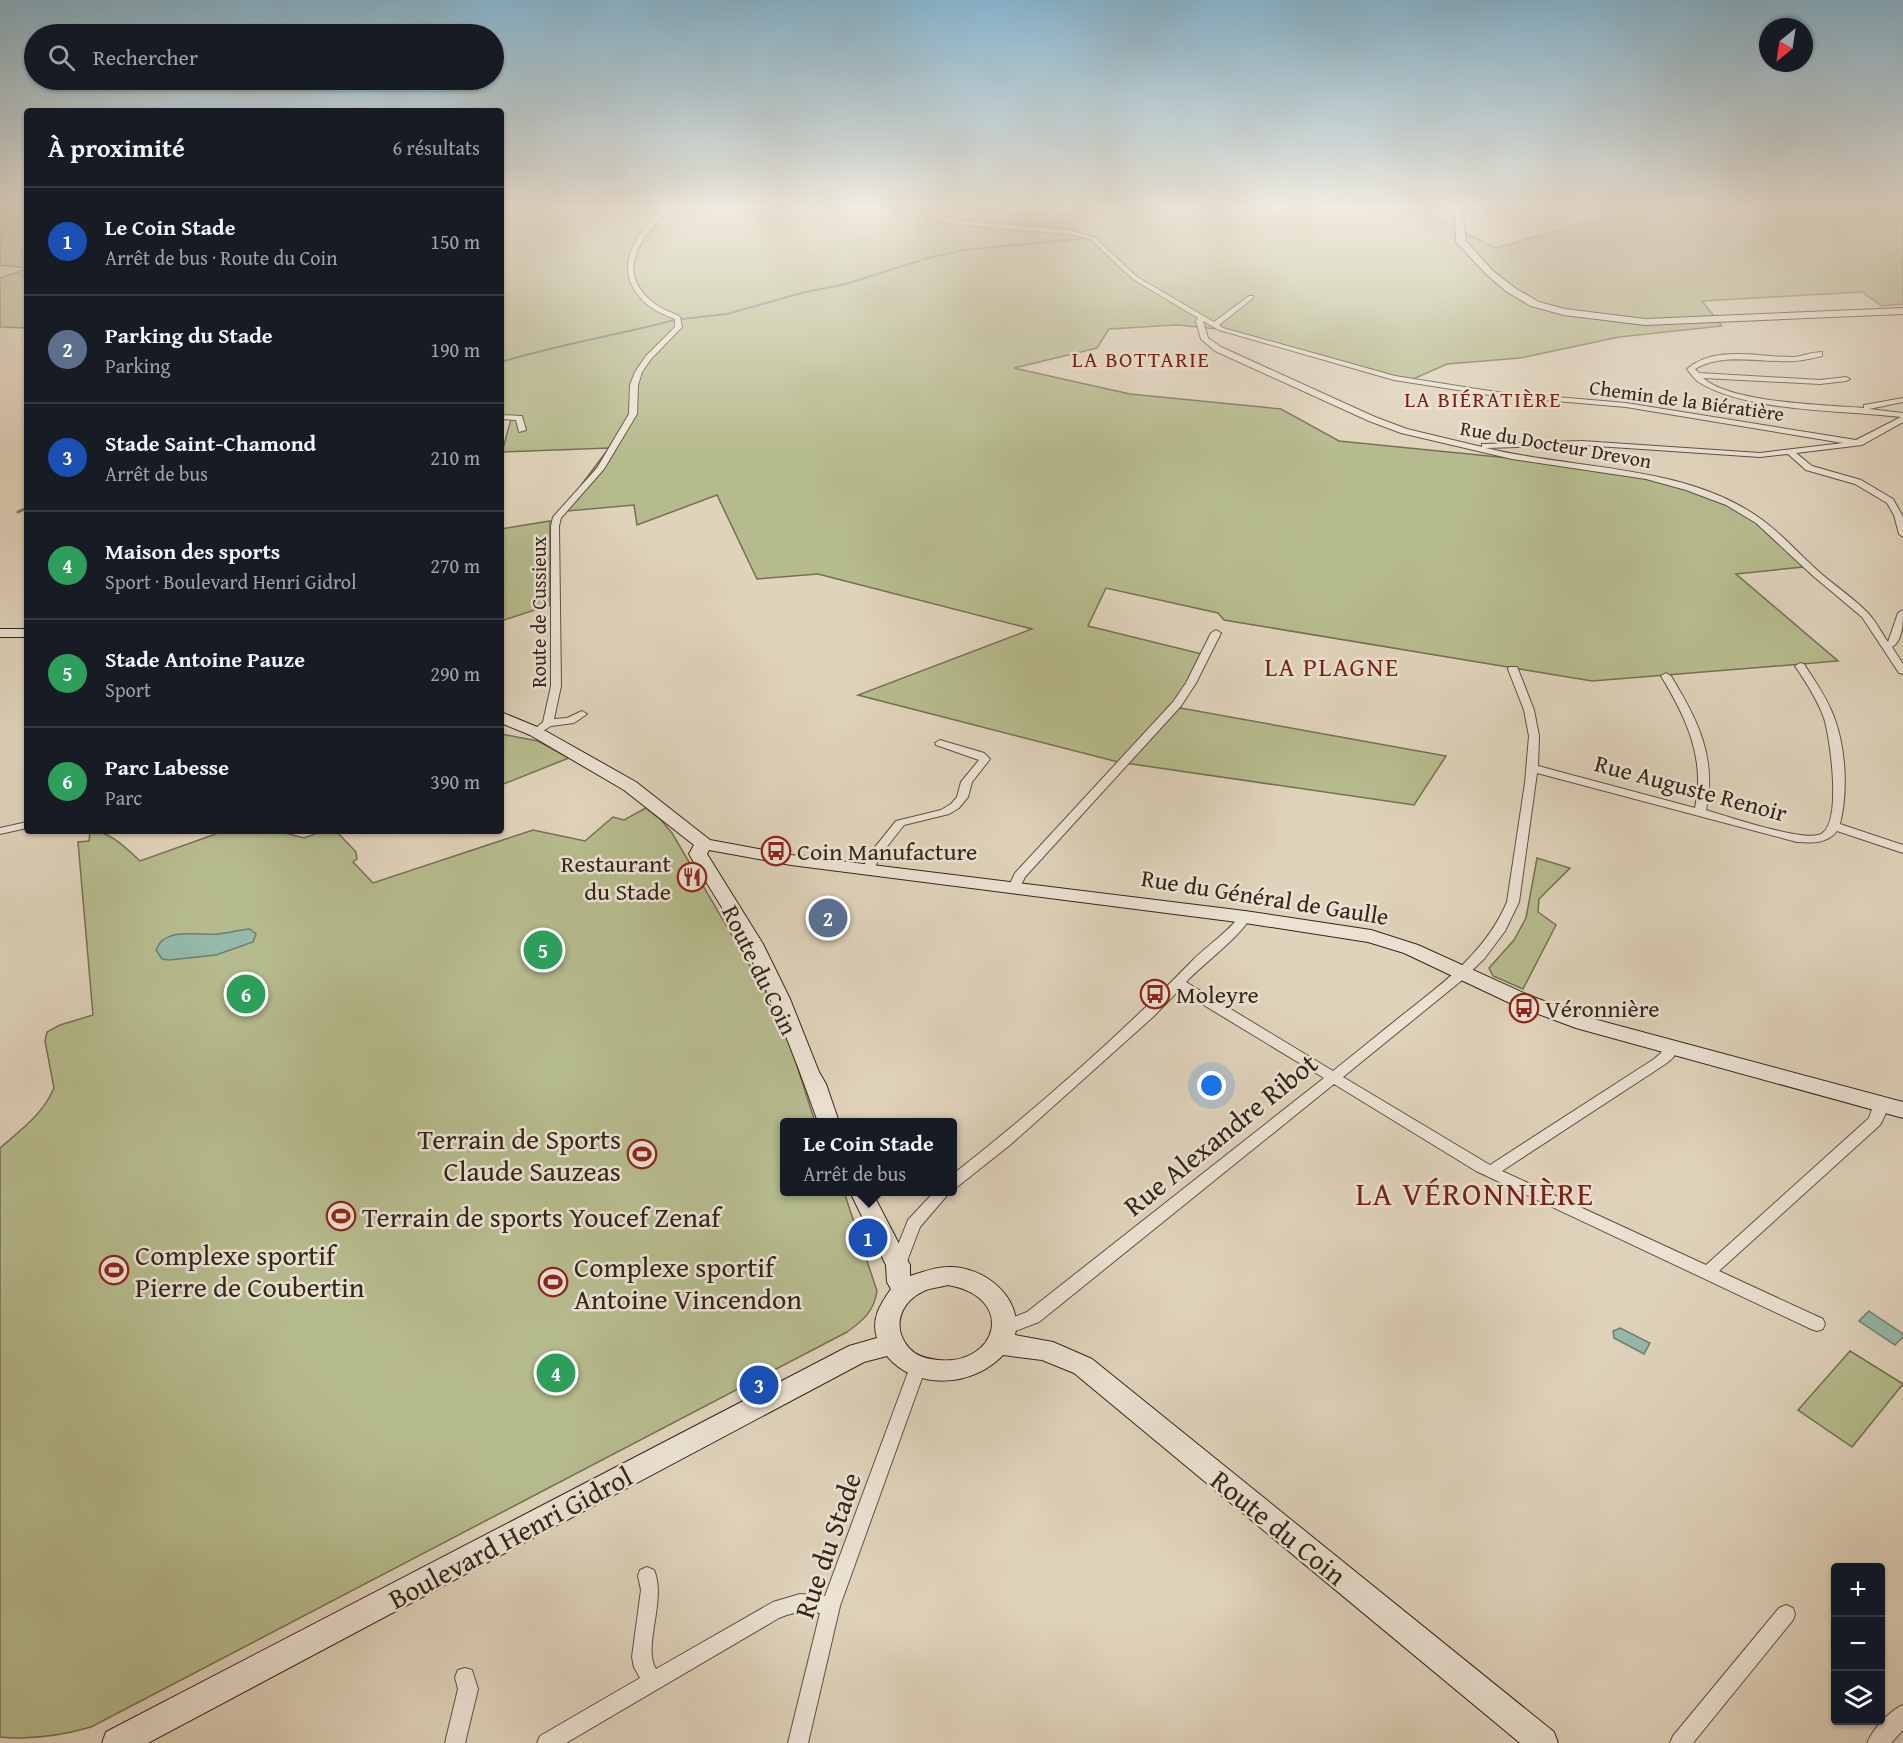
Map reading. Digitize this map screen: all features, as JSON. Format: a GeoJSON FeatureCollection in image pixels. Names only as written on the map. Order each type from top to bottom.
{"type":"FeatureCollection","features":[{"type":"Feature","properties":{"kind":"street","name":"Route de Cussieux"},"geometry":{"type":"LineString","coordinates":[[542,727],[556,686],[555,526],[557,517],[606,459],[625,430],[635,407],[636,380],[652,352],[679,327],[678,318],[651,304],[636,288]]}},
{"type":"Feature","properties":{"kind":"street","name":"Chemin de la Biératière"},"geometry":{"type":"LineString","coordinates":[[1152,288],[1214,325],[1233,333],[1426,384],[1515,396],[1628,405],[1859,442]]}},
{"type":"Feature","properties":{"kind":"street"},"geometry":{"type":"LineString","coordinates":[[1509,288],[1535,304],[1564,312],[1645,322],[1903,311]]}},
{"type":"Feature","properties":{"kind":"street"},"geometry":{"type":"LineString","coordinates":[[1214,325],[1251,297]]}},
{"type":"Feature","properties":{"kind":"street","name":"Rue du Docteur Drevon"},"geometry":{"type":"LineString","coordinates":[[1202,318],[1199,321],[1204,339],[1218,349],[1390,426],[1523,459],[1646,477],[1689,488],[1729,503],[1759,521],[1858,609],[1874,626],[1903,671]]}},
{"type":"Feature","properties":{"kind":"street"},"geometry":{"type":"LineString","coordinates":[[1819,354],[1790,359],[1719,359],[1691,369],[1694,375],[1711,388],[1745,398],[1864,411],[1900,419]]}},
{"type":"Feature","properties":{"kind":"street"},"geometry":{"type":"LineString","coordinates":[[1694,375],[1820,382],[1846,379]]}},
{"type":"Feature","properties":{"kind":"street"},"geometry":{"type":"LineString","coordinates":[[1864,411],[1870,406],[1903,400]]}},
{"type":"Feature","properties":{"kind":"street"},"geometry":{"type":"LineString","coordinates":[[504,417],[519,418],[522,430]]}},
{"type":"Feature","properties":{"kind":"street"},"geometry":{"type":"LineString","coordinates":[[1478,449],[1488,445],[1562,443],[1660,447],[1746,454],[1790,452],[1859,442],[1900,419]]}},
{"type":"Feature","properties":{"kind":"street"},"geometry":{"type":"LineString","coordinates":[[1790,452],[1809,468],[1858,482],[1898,506],[1903,534]]}},
{"type":"Feature","properties":{"kind":"street"},"geometry":{"type":"LineString","coordinates":[[1887,646],[1892,644],[1903,613]]}},
{"type":"Feature","properties":{"kind":"street"},"geometry":{"type":"LineString","coordinates":[[0,633],[24,633]]}},
{"type":"Feature","properties":{"kind":"street"},"geometry":{"type":"LineString","coordinates":[[1014,888],[1019,876],[1181,699],[1216,633]]}},
{"type":"Feature","properties":{"kind":"street"},"geometry":{"type":"LineString","coordinates":[[1800,666],[1829,718],[1835,741],[1839,790],[1834,826],[1903,849]]}},
{"type":"Feature","properties":{"kind":"street","name":"Rue Alexandre Ribot"},"geometry":{"type":"LineString","coordinates":[[1002,1336],[1032,1317],[1463,972],[1501,928],[1514,902],[1532,768],[1534,736],[1529,710],[1513,669]]}},
{"type":"Feature","properties":{"kind":"street"},"geometry":{"type":"LineString","coordinates":[[1666,676],[1686,708],[1698,734],[1704,763],[1705,784],[1700,812]]}},
{"type":"Feature","properties":{"kind":"street"},"geometry":{"type":"LineString","coordinates":[[504,720],[542,727],[564,722],[582,714]]}},
{"type":"Feature","properties":{"kind":"street"},"geometry":{"type":"LineString","coordinates":[[542,727],[638,792],[704,844]]}},
{"type":"Feature","properties":{"kind":"street"},"geometry":{"type":"LineString","coordinates":[[868,870],[877,852],[903,821],[945,812],[955,806],[962,797],[967,782],[985,759],[980,755],[940,743]]}},
{"type":"Feature","properties":{"kind":"street","name":"Rue Auguste Renoir"},"geometry":{"type":"LineString","coordinates":[[1532,768],[1803,839],[1823,838],[1830,834],[1834,826]]}},
{"type":"Feature","properties":{"kind":"street"},"geometry":{"type":"LineString","coordinates":[[0,831],[24,826]]}},
{"type":"Feature","properties":{"kind":"street","name":"Rue du Général de Gaulle"},"geometry":{"type":"LineString","coordinates":[[704,844],[748,854],[1245,917],[1382,938],[1551,1012],[1669,1048],[1903,1110]]}},
{"type":"Feature","properties":{"kind":"street","name":"Route du Coin"},"geometry":{"type":"LineString","coordinates":[[704,844],[698,854],[753,944],[780,999],[809,1074],[816,1084],[827,1118]]}},
{"type":"Feature","properties":{"kind":"street"},"geometry":{"type":"LineString","coordinates":[[957,1179],[1022,1126],[1149,1013],[1200,959],[1240,925],[1245,917]]}},
{"type":"Feature","properties":{"kind":"street"},"geometry":{"type":"LineString","coordinates":[[1178,982],[1492,1172],[1817,1324]]}},
{"type":"Feature","properties":{"kind":"street"},"geometry":{"type":"LineString","coordinates":[[1492,1172],[1659,1062],[1668,1055],[1669,1048]]}},
{"type":"Feature","properties":{"kind":"street"},"geometry":{"type":"LineString","coordinates":[[1708,1273],[1717,1262],[1875,1120],[1880,1112],[1880,1104]]}},
{"type":"Feature","properties":{"kind":"street"},"geometry":{"type":"LineString","coordinates":[[864,1196],[898,1265]]}},
{"type":"Feature","properties":{"kind":"street"},"geometry":{"type":"LineString","coordinates":[[906,1288],[897,1277],[898,1265],[913,1224],[938,1196]]}},
{"type":"Feature","properties":{"kind":"street"},"geometry":{"type":"LineString","coordinates":[[948,1276],[968,1280],[982,1286],[996,1298],[1004,1314],[1002,1336],[983,1361],[964,1370],[935,1371],[918,1367],[904,1359],[892,1345],[886,1329],[886,1316],[893,1301],[906,1288],[928,1278],[948,1276]]}},
{"type":"Feature","properties":{"kind":"street","name":"Route du Coin"},"geometry":{"type":"LineString","coordinates":[[1002,1336],[1023,1345],[1045,1348],[1083,1366],[1543,1743]]}},
{"type":"Feature","properties":{"kind":"street","name":"Boulevard Henri Gidrol"},"geometry":{"type":"LineString","coordinates":[[123,1741],[858,1353],[892,1345]]}},
{"type":"Feature","properties":{"kind":"street","name":"Rue du Stade"},"geometry":{"type":"LineString","coordinates":[[798,1743],[831,1606],[918,1367]]}},
{"type":"Feature","properties":{"kind":"street"},"geometry":{"type":"LineString","coordinates":[[647,1576],[650,1590],[642,1657],[653,1682]]}},
{"type":"Feature","properties":{"kind":"street"},"geometry":{"type":"LineString","coordinates":[[547,1743],[772,1612],[794,1602],[814,1602],[831,1606]]}},
{"type":"Feature","properties":{"kind":"street"},"geometry":{"type":"LineString","coordinates":[[1680,1743],[1786,1614]]}},
{"type":"Feature","properties":{"kind":"street"},"geometry":{"type":"LineString","coordinates":[[455,1743],[468,1689],[465,1677]]}},
{"type":"Feature","properties":{"kind":"street"},"geometry":{"type":"LineString","coordinates":[[1877,1743],[1903,1715]]}},
{"type":"Feature","properties":{"kind":"shaded area"},"geometry":{"type":"Polygon","coordinates":[[[0,288],[24,288],[24,328],[0,327],[0,288]]]}},
{"type":"Feature","properties":{"kind":"shaded area"},"geometry":{"type":"Polygon","coordinates":[[[504,288],[1903,288],[1903,304],[1882,306],[1862,292],[1702,301],[1722,326],[1619,337],[1520,358],[1447,364],[1411,380],[1271,344],[1227,330],[1177,325],[1109,329],[1097,348],[1014,368],[1130,394],[1281,409],[1339,441],[1609,468],[1660,478],[1737,506],[1796,551],[1803,567],[1736,574],[1838,661],[1592,681],[1224,620],[1218,613],[1106,588],[1088,626],[1202,654],[1180,708],[1446,756],[1414,805],[1118,762],[858,695],[1032,629],[818,574],[757,579],[717,495],[637,525],[634,505],[568,511],[582,484],[609,448],[504,452],[511,419],[504,418],[504,288]]]}},
{"type":"Feature","properties":{"kind":"shaded area"},"geometry":{"type":"Polygon","coordinates":[[[550,521],[550,605],[504,620],[504,529],[550,521]]]}},
{"type":"Feature","properties":{"kind":"shaded area"},"geometry":{"type":"Polygon","coordinates":[[[504,735],[538,741],[569,758],[504,784],[504,735]]]}},
{"type":"Feature","properties":{"kind":"shaded area","name":"Complexe sportif Antoine Vincendon"},"geometry":{"type":"Polygon","coordinates":[[[646,808],[672,833],[783,1022],[814,1118],[780,1118],[780,1196],[845,1196],[877,1291],[870,1310],[847,1332],[91,1727],[46,1736],[0,1737],[0,1148],[38,1114],[54,1088],[45,1041],[47,1032],[60,1025],[93,1015],[78,842],[89,841],[90,834],[104,834],[129,850],[140,861],[216,834],[289,834],[304,838],[315,834],[339,834],[356,852],[357,859],[353,862],[373,883],[533,830],[585,841],[613,817],[624,820],[646,808]]]}},
{"type":"Feature","properties":{"kind":"shaded area"},"geometry":{"type":"Polygon","coordinates":[[[1537,858],[1570,868],[1539,899],[1538,912],[1556,925],[1523,989],[1493,976],[1489,968],[1514,940],[1526,918],[1537,858]]]}},
{"type":"Feature","properties":{"kind":"shaded area"},"geometry":{"type":"Polygon","coordinates":[[[250,929],[256,934],[253,942],[216,955],[169,960],[162,959],[156,950],[166,938],[174,935],[217,934],[250,929]]]}},
{"type":"Feature","properties":{"kind":"shaded area"},"geometry":{"type":"Polygon","coordinates":[[[1869,1311],[1903,1334],[1895,1345],[1859,1321],[1869,1311]]]}},
{"type":"Feature","properties":{"kind":"shaded area"},"geometry":{"type":"Polygon","coordinates":[[[1620,1328],[1650,1343],[1644,1354],[1614,1338],[1613,1331],[1620,1328]]]}},
{"type":"Feature","properties":{"kind":"shaded area"},"geometry":{"type":"Polygon","coordinates":[[[1850,1351],[1903,1384],[1852,1447],[1798,1410],[1850,1351]]]}},
{"type":"Feature","properties":{"kind":"waterway"},"geometry":{"type":"LineString","coordinates":[[682,319],[727,314],[824,288]]}},
{"type":"Feature","properties":{"kind":"waterway"},"geometry":{"type":"LineString","coordinates":[[504,361],[675,320]]}},
{"type":"Feature","properties":{"kind":"waterway"},"geometry":{"type":"LineString","coordinates":[[18,512],[24,509]]}},
{"type":"Feature","properties":{"kind":"place","name":"Coin Manufacture"},"geometry":{"type":"Point","coordinates":[776,851]}},
{"type":"Feature","properties":{"kind":"place","name":"Restaurant du Stade"},"geometry":{"type":"Point","coordinates":[692,877]}},
{"type":"Feature","properties":{"kind":"place","name":"Parking du Stade"},"geometry":{"type":"Point","coordinates":[828,918]}},
{"type":"Feature","properties":{"kind":"place","name":"Stade Antoine Pauze"},"geometry":{"type":"Point","coordinates":[543,950]}},
{"type":"Feature","properties":{"kind":"place","name":"Parc Labesse"},"geometry":{"type":"Point","coordinates":[246,994]}},
{"type":"Feature","properties":{"kind":"place","name":"Moleyre"},"geometry":{"type":"Point","coordinates":[1155,994]}},
{"type":"Feature","properties":{"kind":"place","name":"Véronnière"},"geometry":{"type":"Point","coordinates":[1524,1008]}},
{"type":"Feature","properties":{"kind":"place","name":"Terrain de Sports Claude Sauzeas"},"geometry":{"type":"Point","coordinates":[642,1154]}},
{"type":"Feature","properties":{"kind":"place","name":"Terrain de sports Youcef Zenaf"},"geometry":{"type":"Point","coordinates":[341,1216]}},
{"type":"Feature","properties":{"kind":"place","name":"Le Coin Stade"},"geometry":{"type":"Point","coordinates":[868,1238]}},
{"type":"Feature","properties":{"kind":"place","name":"Complexe sportif Pierre de Coubertin"},"geometry":{"type":"Point","coordinates":[114,1270]}},
{"type":"Feature","properties":{"kind":"place","name":"Complexe sportif Antoine Vincendon"},"geometry":{"type":"Point","coordinates":[553,1282]}},
{"type":"Feature","properties":{"kind":"place","name":"Maison des sports"},"geometry":{"type":"Point","coordinates":[556,1373]}},
{"type":"Feature","properties":{"kind":"place","name":"Stade Saint-Chamond"},"geometry":{"type":"Point","coordinates":[759,1385]}},
{"type":"Feature","properties":{"kind":"district","name":"LA BOTTARIE"},"geometry":{"type":"Point","coordinates":[1141,359]}},
{"type":"Feature","properties":{"kind":"district","name":"LA BIÉRATIÈRE"},"geometry":{"type":"Point","coordinates":[1483,399]}},
{"type":"Feature","properties":{"kind":"district","name":"LA PLAGNE"},"geometry":{"type":"Point","coordinates":[1332,666]}},
{"type":"Feature","properties":{"kind":"district","name":"LA VÉRONNIÈRE"},"geometry":{"type":"Point","coordinates":[1475,1193]}}]}
